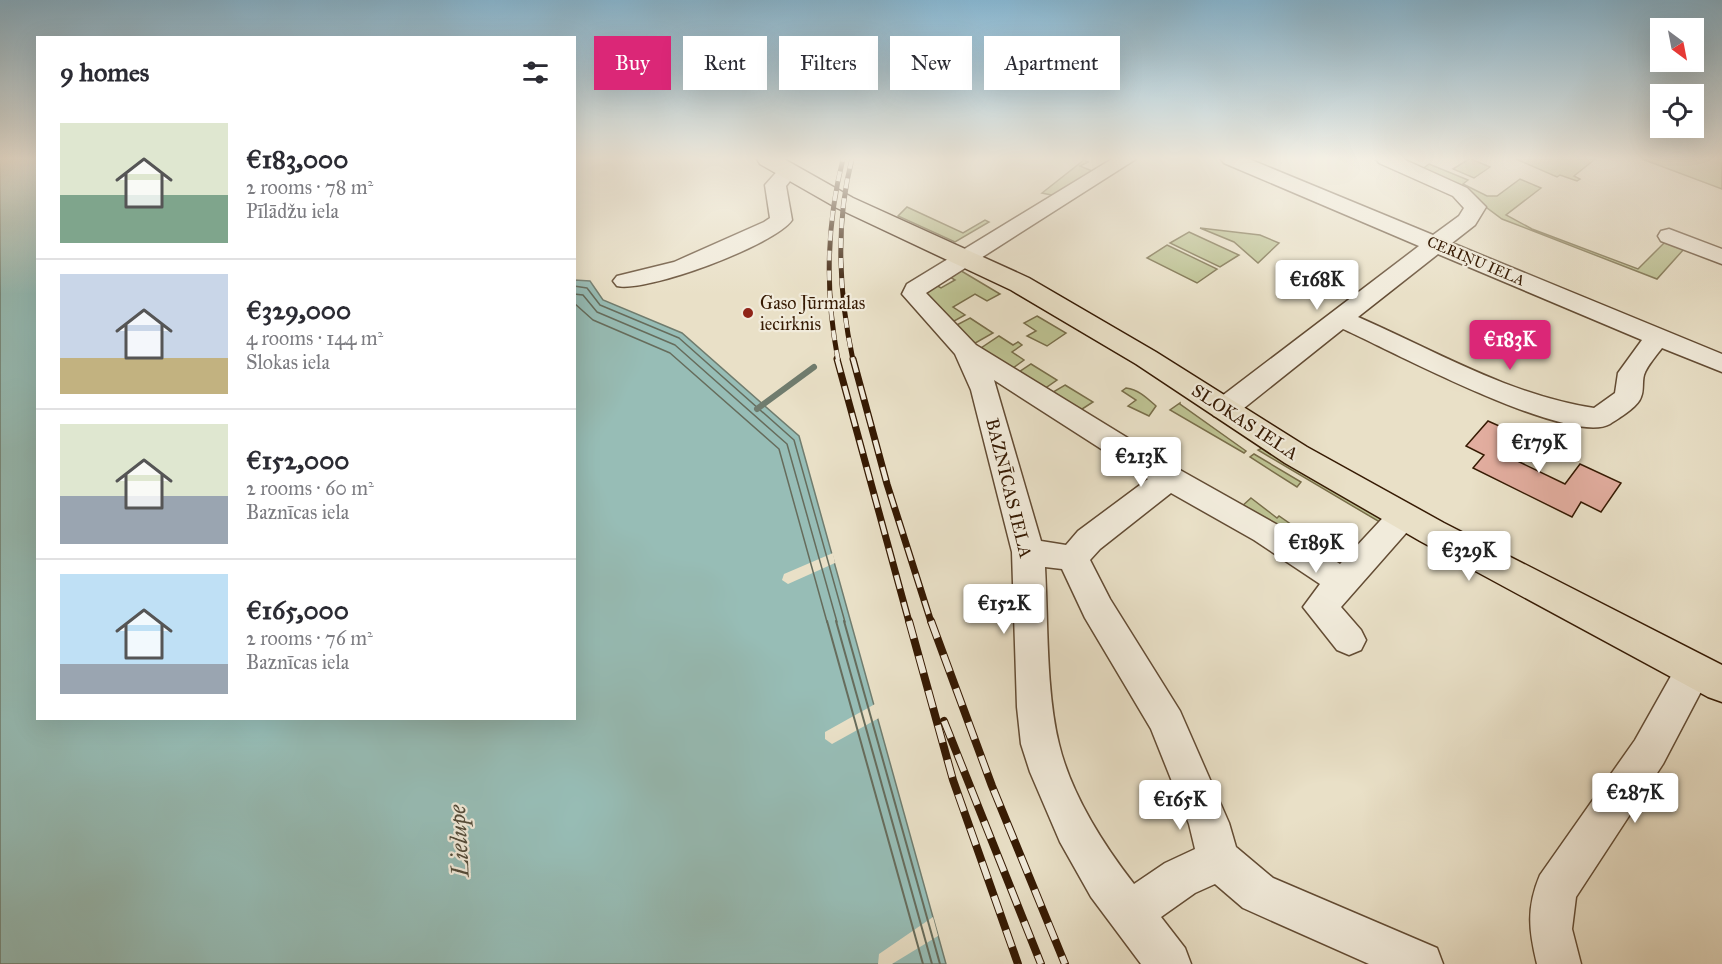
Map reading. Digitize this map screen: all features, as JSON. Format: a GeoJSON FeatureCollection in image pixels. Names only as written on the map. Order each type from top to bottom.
{"type":"FeatureCollection","features":[{"type":"Feature","properties":{"kind":"main road","name":"SLOKAS IELA"},"geometry":{"type":"LineString","coordinates":[[847,204],[968,258],[1058,305],[1296,455],[1403,516],[1708,678]]}},
{"type":"Feature","properties":{"kind":"street"},"geometry":{"type":"LineString","coordinates":[[625,280],[649,278],[678,269],[772,227],[781,220],[778,204]]}},
{"type":"Feature","properties":{"kind":"street"},"geometry":{"type":"LineString","coordinates":[[968,258],[1054,204]]}},
{"type":"Feature","properties":{"kind":"street","name":"CERIŅU IELA"},"geometry":{"type":"LineString","coordinates":[[1339,204],[1722,364]]}},
{"type":"Feature","properties":{"kind":"street"},"geometry":{"type":"LineString","coordinates":[[1224,409],[1467,220],[1475,207],[1472,204]]}},
{"type":"Feature","properties":{"kind":"street"},"geometry":{"type":"LineString","coordinates":[[1669,236],[1722,257]]}},
{"type":"Feature","properties":{"kind":"street","name":"BAZNĪCAS IELA"},"geometry":{"type":"LineString","coordinates":[[968,258],[916,289],[914,294],[967,351],[985,390],[1028,552],[1030,636],[1040,744],[1060,801],[1074,828],[1106,882],[1168,964]]}},
{"type":"Feature","properties":{"kind":"street"},"geometry":{"type":"LineString","coordinates":[[1342,319],[1516,398],[1575,416],[1599,418],[1628,397],[1631,373],[1658,337]]}},
{"type":"Feature","properties":{"kind":"street"},"geometry":{"type":"LineString","coordinates":[[967,351],[1169,478],[1265,532],[1342,582]]}},
{"type":"Feature","properties":{"kind":"street"},"geometry":{"type":"LineString","coordinates":[[1073,558],[1089,540],[1169,478]]}},
{"type":"Feature","properties":{"kind":"street"},"geometry":{"type":"LineString","coordinates":[[1349,640],[1320,607],[1403,516]]}},
{"type":"Feature","properties":{"kind":"street"},"geometry":{"type":"LineString","coordinates":[[1028,552],[1073,558]]}},
{"type":"Feature","properties":{"kind":"street"},"geometry":{"type":"LineString","coordinates":[[1073,558],[1097,608],[1167,723],[1184,769],[1209,823],[1219,860],[1258,893],[1421,964]]}},
{"type":"Feature","properties":{"kind":"street"},"geometry":{"type":"LineString","coordinates":[[1560,964],[1550,928],[1555,890],[1649,752],[1708,678]]}},
{"type":"Feature","properties":{"kind":"street"},"geometry":{"type":"LineString","coordinates":[[1130,913],[1180,878],[1219,860]]}},
{"type":"Feature","properties":{"kind":"green space"},"geometry":{"type":"Polygon","coordinates":[[[1482,204],[1520,204],[1506,215],[1532,229],[1638,269],[1665,242],[1684,249],[1657,279],[1502,219],[1482,204]]]}},
{"type":"Feature","properties":{"kind":"green space"},"geometry":{"type":"Polygon","coordinates":[[[907,207],[963,233],[985,220],[989,222],[955,242],[898,216],[907,207]]]}},
{"type":"Feature","properties":{"kind":"green space"},"geometry":{"type":"Polygon","coordinates":[[[1200,228],[1260,235],[1279,243],[1258,263],[1234,242],[1200,228]]]}},
{"type":"Feature","properties":{"kind":"green space"},"geometry":{"type":"Polygon","coordinates":[[[1189,232],[1239,255],[1220,267],[1170,243],[1189,232]]]}},
{"type":"Feature","properties":{"kind":"green space"},"geometry":{"type":"Polygon","coordinates":[[[1167,245],[1217,269],[1197,283],[1147,258],[1167,245]]]}},
{"type":"Feature","properties":{"kind":"green space"},"geometry":{"type":"Polygon","coordinates":[[[958,269],[1000,294],[987,301],[975,294],[953,307],[965,315],[947,325],[924,294],[934,284],[941,288],[955,280],[948,276],[958,269]]]}},
{"type":"Feature","properties":{"kind":"green space"},"geometry":{"type":"Polygon","coordinates":[[[1037,316],[1066,333],[1047,346],[1027,336],[1036,331],[1024,323],[1037,316]]]}},
{"type":"Feature","properties":{"kind":"green space"},"geometry":{"type":"Polygon","coordinates":[[[970,318],[993,333],[970,346],[951,328],[970,318]]]}},
{"type":"Feature","properties":{"kind":"green space"},"geometry":{"type":"Polygon","coordinates":[[[999,336],[1013,345],[1018,342],[1022,345],[1012,352],[1024,360],[1009,371],[978,350],[999,336]]]}},
{"type":"Feature","properties":{"kind":"green space"},"geometry":{"type":"Polygon","coordinates":[[[1031,364],[1057,380],[1041,391],[1016,374],[1031,364]]]}},
{"type":"Feature","properties":{"kind":"green space"},"geometry":{"type":"Polygon","coordinates":[[[1065,385],[1093,402],[1076,413],[1048,395],[1065,385]]]}},
{"type":"Feature","properties":{"kind":"green space"},"geometry":{"type":"Polygon","coordinates":[[[1126,388],[1139,392],[1156,406],[1149,416],[1128,406],[1136,400],[1122,391],[1126,388]]]}},
{"type":"Feature","properties":{"kind":"green space"},"geometry":{"type":"Polygon","coordinates":[[[1180,403],[1246,451],[1244,453],[1170,410],[1180,403]]]}},
{"type":"Feature","properties":{"kind":"green space"},"geometry":{"type":"Polygon","coordinates":[[[1262,448],[1299,466],[1383,515],[1383,524],[1258,450],[1262,448]]]}},
{"type":"Feature","properties":{"kind":"green space"},"geometry":{"type":"Polygon","coordinates":[[[1254,454],[1301,482],[1297,487],[1250,457],[1254,454]]]}},
{"type":"Feature","properties":{"kind":"green space"},"geometry":{"type":"Polygon","coordinates":[[[1251,498],[1277,518],[1279,516],[1324,547],[1326,545],[1345,557],[1339,565],[1241,507],[1251,498]]]}},
{"type":"Feature","properties":{"kind":"water","name":"Lielupe"},"geometry":{"type":"Polygon","coordinates":[[[0,204],[36,204],[36,720],[576,720],[576,280],[590,281],[603,300],[682,333],[799,436],[946,964],[0,964],[0,204]]]}},
{"type":"Feature","properties":{"kind":"pier"},"geometry":{"type":"Polygon","coordinates":[[[833,553],[835,563],[788,584],[782,580],[784,574],[833,553]]]}},
{"type":"Feature","properties":{"kind":"pier"},"geometry":{"type":"Polygon","coordinates":[[[875,704],[879,718],[832,744],[825,739],[825,732],[875,704]]]}},
{"type":"Feature","properties":{"kind":"pier"},"geometry":{"type":"Polygon","coordinates":[[[933,917],[938,936],[892,964],[878,964],[879,954],[933,917]]]}},
{"type":"Feature","properties":{"kind":"building"},"geometry":{"type":"Polygon","coordinates":[[[1488,421],[1524,437],[1509,457],[1565,484],[1580,464],[1621,483],[1601,512],[1581,502],[1572,517],[1473,468],[1484,455],[1466,446],[1488,421]]]}},
{"type":"Feature","properties":{"kind":"waterway"},"geometry":{"type":"LineString","coordinates":[[757,409],[814,367]]}},
{"type":"Feature","properties":{"kind":"railway"},"geometry":{"type":"LineString","coordinates":[[834,204],[829,284],[838,360]]}},
{"type":"Feature","properties":{"kind":"railway"},"geometry":{"type":"LineString","coordinates":[[844,204],[841,234],[842,285],[853,360]]}},
{"type":"Feature","properties":{"kind":"railway"},"geometry":{"type":"LineString","coordinates":[[837,359],[909,622]]}},
{"type":"Feature","properties":{"kind":"railway"},"geometry":{"type":"LineString","coordinates":[[853,359],[887,484],[931,622]]}},
{"type":"Feature","properties":{"kind":"railway"},"geometry":{"type":"LineString","coordinates":[[909,621],[953,780],[1018,964]]}},
{"type":"Feature","properties":{"kind":"railway"},"geometry":{"type":"LineString","coordinates":[[931,621],[992,786],[1065,964]]}},
{"type":"Feature","properties":{"kind":"railway"},"geometry":{"type":"LineString","coordinates":[[944,721],[1041,964]]}},
{"type":"Feature","properties":{"kind":"place","name":"Gaso Jūrmalas iecirknis"},"geometry":{"type":"Point","coordinates":[748,313]}}]}
